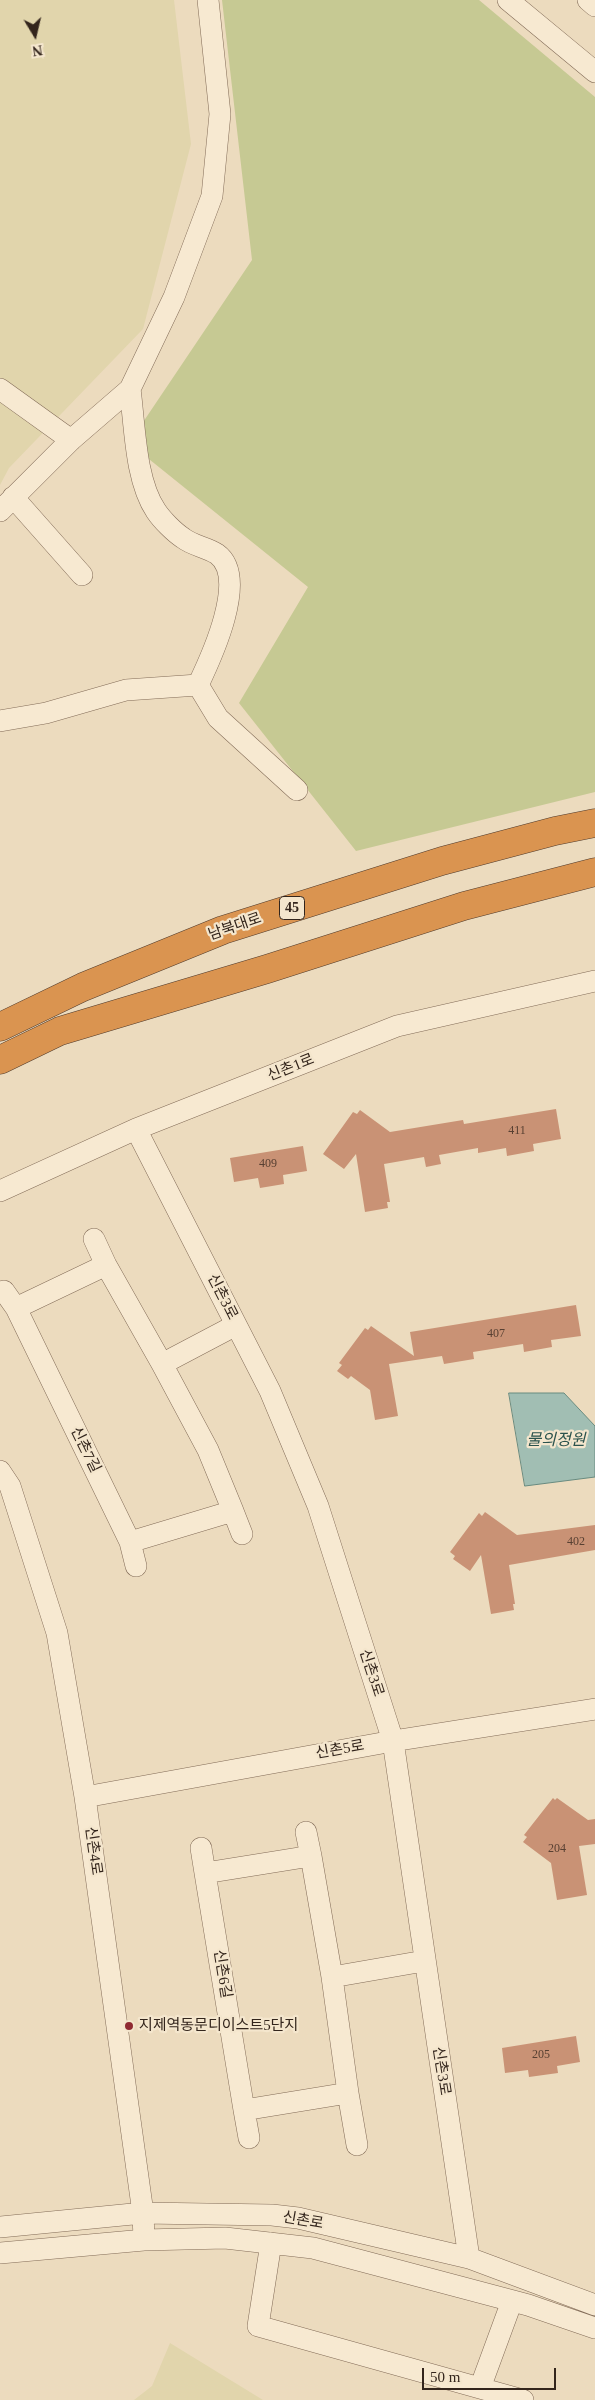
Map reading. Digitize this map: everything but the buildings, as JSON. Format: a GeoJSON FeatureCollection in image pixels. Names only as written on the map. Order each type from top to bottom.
{"type":"FeatureCollection","features":[{"type":"Feature","properties":{"kind":"highway","name":"남북대로"},"geometry":{"type":"LineString","coordinates":[[0,1027],[83,987],[223,930],[442,861],[555,831],[595,824]]}},
{"type":"Feature","properties":{"kind":"highway"},"geometry":{"type":"LineString","coordinates":[[0,1060],[60,1031],[267,969],[464,906],[595,872]]}},
{"type":"Feature","properties":{"kind":"street"},"geometry":{"type":"LineString","coordinates":[[82,575],[6,504],[71,440],[130,389],[174,297],[212,196],[220,114],[208,0]]}},
{"type":"Feature","properties":{"kind":"street"},"geometry":{"type":"LineString","coordinates":[[508,0],[595,72]]}},
{"type":"Feature","properties":{"kind":"street"},"geometry":{"type":"LineString","coordinates":[[588,0],[595,6]]}},
{"type":"Feature","properties":{"kind":"street"},"geometry":{"type":"LineString","coordinates":[[0,389],[71,440]]}},
{"type":"Feature","properties":{"kind":"street"},"geometry":{"type":"LineString","coordinates":[[130,389],[143,480],[156,511],[183,539],[218,554],[227,566],[230,581],[224,621],[209,663],[198,685]]}},
{"type":"Feature","properties":{"kind":"street"},"geometry":{"type":"LineString","coordinates":[[0,721],[46,713],[126,690],[198,685]]}},
{"type":"Feature","properties":{"kind":"street"},"geometry":{"type":"LineString","coordinates":[[198,685],[218,718],[297,790]]}},
{"type":"Feature","properties":{"kind":"street","name":"신촌1로"},"geometry":{"type":"LineString","coordinates":[[0,1191],[136,1129],[397,1026],[595,981]]}},
{"type":"Feature","properties":{"kind":"street","name":"신촌3로"},"geometry":{"type":"LineString","coordinates":[[136,1129],[270,1390],[318,1506],[393,1741],[469,2258]]}},
{"type":"Feature","properties":{"kind":"street"},"geometry":{"type":"LineString","coordinates":[[94,1239],[106,1265],[208,1450],[242,1534]]}},
{"type":"Feature","properties":{"kind":"street"},"geometry":{"type":"LineString","coordinates":[[16,1308],[106,1265]]}},
{"type":"Feature","properties":{"kind":"street","name":"신촌7길"},"geometry":{"type":"LineString","coordinates":[[4,1290],[16,1308],[130,1542],[136,1566]]}},
{"type":"Feature","properties":{"kind":"street"},"geometry":{"type":"LineString","coordinates":[[162,1364],[236,1325]]}},
{"type":"Feature","properties":{"kind":"street","name":"신촌4로"},"geometry":{"type":"LineString","coordinates":[[0,1471],[10,1486],[57,1633],[85,1797],[143,2212],[144,2240]]}},
{"type":"Feature","properties":{"kind":"street"},"geometry":{"type":"LineString","coordinates":[[130,1542],[233,1511]]}},
{"type":"Feature","properties":{"kind":"street","name":"신촌5로"},"geometry":{"type":"LineString","coordinates":[[85,1797],[393,1741],[595,1709]]}},
{"type":"Feature","properties":{"kind":"street"},"geometry":{"type":"LineString","coordinates":[[306,1832],[332,1977],[357,2145]]}},
{"type":"Feature","properties":{"kind":"street","name":"신촌6길"},"geometry":{"type":"LineString","coordinates":[[201,1848],[249,2138]]}},
{"type":"Feature","properties":{"kind":"street"},"geometry":{"type":"LineString","coordinates":[[206,1873],[311,1856]]}},
{"type":"Feature","properties":{"kind":"street"},"geometry":{"type":"LineString","coordinates":[[332,1977],[424,1961]]}},
{"type":"Feature","properties":{"kind":"street"},"geometry":{"type":"LineString","coordinates":[[244,2110],[348,2093]]}},
{"type":"Feature","properties":{"kind":"street","name":"신촌로"},"geometry":{"type":"LineString","coordinates":[[0,2227],[143,2212],[298,2218],[469,2258],[595,2305]]}},
{"type":"Feature","properties":{"kind":"street","name":"신촌로"},"geometry":{"type":"LineString","coordinates":[[0,2253],[144,2240],[225,2238],[313,2248],[512,2301],[595,2328]]}},
{"type":"Feature","properties":{"kind":"street"},"geometry":{"type":"LineString","coordinates":[[271,2243],[258,2326],[523,2400]]}},
{"type":"Feature","properties":{"kind":"street"},"geometry":{"type":"LineString","coordinates":[[480,2388],[512,2301]]}},
{"type":"Feature","properties":{"kind":"shaded area"},"geometry":{"type":"Polygon","coordinates":[[[0,0],[174,0],[191,144],[143,329],[9,468],[0,485],[0,0]]]}},
{"type":"Feature","properties":{"kind":"shaded area"},"geometry":{"type":"Polygon","coordinates":[[[170,2343],[263,2400],[134,2400],[152,2386],[170,2343]]]}},
{"type":"Feature","properties":{"kind":"green space"},"geometry":{"type":"Polygon","coordinates":[[[222,0],[479,0],[595,97],[595,792],[356,851],[239,703],[308,587],[129,443],[252,260],[222,0]]]}},
{"type":"Feature","properties":{"kind":"water","name":"물의정원"},"geometry":{"type":"Polygon","coordinates":[[[509,1393],[564,1393],[595,1426],[595,1477],[525,1486],[509,1393]]]}},
{"type":"Feature","properties":{"kind":"place","name":"지제역동문디이스트5단지"},"geometry":{"type":"Point","coordinates":[129,2026]}}]}
